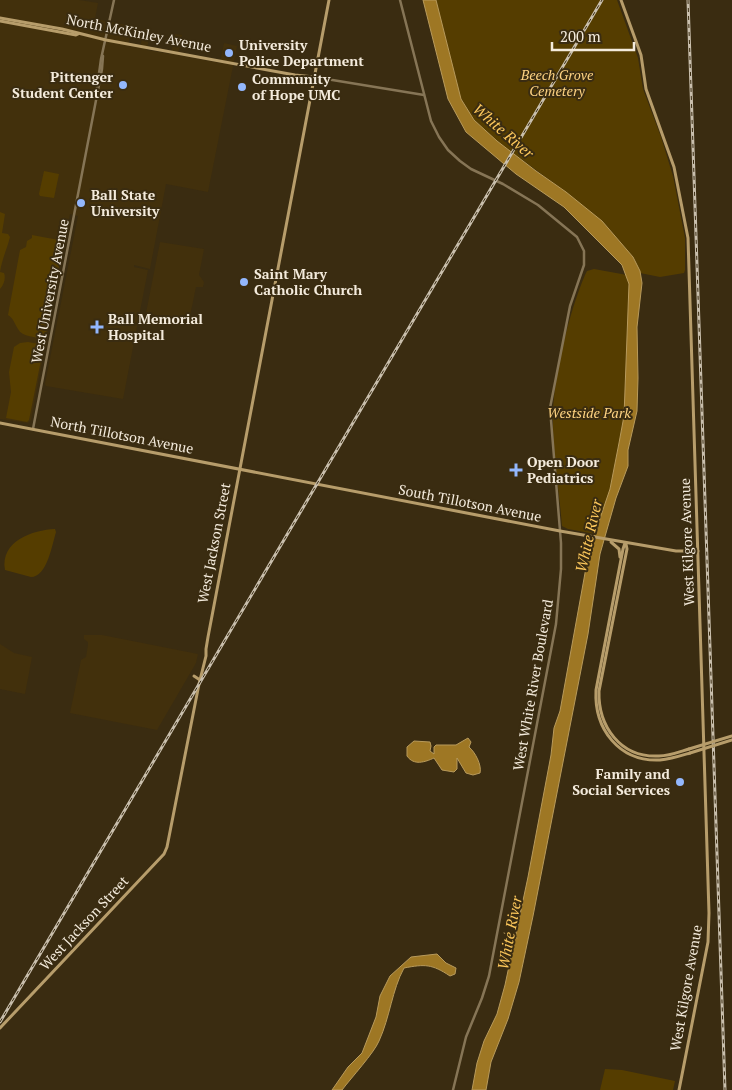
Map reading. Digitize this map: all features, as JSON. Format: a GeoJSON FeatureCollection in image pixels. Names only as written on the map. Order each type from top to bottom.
{"type":"FeatureCollection","features":[{"type":"Feature","properties":{"kind":"main road","name":"West Jackson Street"},"geometry":{"type":"LineString","coordinates":[[0,1028],[164,854],[206,656],[239,470],[329,0]]}},
{"type":"Feature","properties":{"kind":"main road","name":"West Kilgore Avenue"},"geometry":{"type":"LineString","coordinates":[[620,0],[641,55],[646,89],[674,166],[688,238],[709,934],[679,1090]]}},
{"type":"Feature","properties":{"kind":"main road","name":"North McKinley Avenue"},"geometry":{"type":"LineString","coordinates":[[0,20],[62,29],[106,40],[314,77]]}},
{"type":"Feature","properties":{"kind":"main road","name":"North Tillotson Avenue"},"geometry":{"type":"LineString","coordinates":[[0,422],[239,470]]}},
{"type":"Feature","properties":{"kind":"main road","name":"South Tillotson Avenue"},"geometry":{"type":"LineString","coordinates":[[239,470],[614,542]]}},
{"type":"Feature","properties":{"kind":"main road"},"geometry":{"type":"LineString","coordinates":[[614,542],[676,551],[698,551]]}},
{"type":"Feature","properties":{"kind":"main road"},"geometry":{"type":"LineString","coordinates":[[614,542],[620,549],[621,561]]}},
{"type":"Feature","properties":{"kind":"main road"},"geometry":{"type":"LineString","coordinates":[[626,543],[596,690],[598,717],[603,729],[622,749],[635,756],[660,760],[732,738]]}},
{"type":"Feature","properties":{"kind":"main road"},"geometry":{"type":"LineString","coordinates":[[626,543],[627,549],[599,691],[599,705],[602,716],[606,727],[614,738],[636,752],[648,756],[660,756],[690,751]]}},
{"type":"Feature","properties":{"kind":"main road"},"geometry":{"type":"LineString","coordinates":[[194,676],[200,680]]}},
{"type":"Feature","properties":{"kind":"street","name":"West University Avenue"},"geometry":{"type":"LineString","coordinates":[[34,429],[96,97],[97,80],[114,0]]}},
{"type":"Feature","properties":{"kind":"street","name":"West White River Boulevard"},"geometry":{"type":"LineString","coordinates":[[400,0],[424,95],[433,126],[439,137],[453,155],[471,170],[503,184],[538,205],[577,237],[584,251],[584,265],[570,306],[550,408],[560,531],[561,569],[559,605],[550,664],[489,976],[466,1037],[453,1090]]}},
{"type":"Feature","properties":{"kind":"street"},"geometry":{"type":"LineString","coordinates":[[314,77],[424,95]]}},
{"type":"Feature","properties":{"kind":"shaded area","name":"Ball State University"},"geometry":{"type":"Polygon","coordinates":[[[0,0],[79,0],[98,3],[95,19],[132,26],[128,46],[140,48],[144,29],[150,31],[147,50],[171,54],[175,34],[182,35],[178,55],[220,63],[224,43],[237,46],[208,192],[166,184],[150,269],[134,265],[134,267],[148,270],[123,399],[46,386],[45,384],[78,216],[70,214],[31,420],[28,423],[0,419],[0,0]]]}},
{"type":"Feature","properties":{"kind":"shaded area"},"geometry":{"type":"Polygon","coordinates":[[[423,0],[436,0],[461,99],[474,120],[497,141],[602,221],[633,257],[640,271],[642,283],[637,327],[637,411],[628,450],[628,466],[616,498],[600,554],[588,634],[519,982],[508,1019],[491,1062],[486,1090],[472,1090],[477,1063],[484,1041],[497,1014],[505,985],[528,877],[551,755],[554,728],[560,711],[589,551],[610,489],[624,416],[629,284],[622,265],[564,207],[516,174],[466,132],[448,99],[423,0]]]}},
{"type":"Feature","properties":{"kind":"shaded area"},"geometry":{"type":"Polygon","coordinates":[[[160,242],[204,249],[199,275],[204,282],[203,287],[196,287],[189,321],[146,313],[160,242]]]}},
{"type":"Feature","properties":{"kind":"shaded area"},"geometry":{"type":"Polygon","coordinates":[[[84,635],[102,635],[198,654],[196,663],[157,730],[70,713],[81,660],[86,657],[88,642],[84,639],[84,635]]]}},
{"type":"Feature","properties":{"kind":"shaded area"},"geometry":{"type":"Polygon","coordinates":[[[0,644],[14,653],[32,657],[25,694],[0,689],[0,644]]]}},
{"type":"Feature","properties":{"kind":"shaded area"},"geometry":{"type":"Polygon","coordinates":[[[468,738],[471,742],[469,747],[476,755],[479,763],[480,773],[473,775],[466,773],[457,758],[457,769],[454,772],[442,770],[434,758],[423,762],[416,762],[407,756],[407,747],[414,741],[430,742],[430,751],[434,754],[434,747],[436,745],[456,745],[468,738]]]}},
{"type":"Feature","properties":{"kind":"shaded area"},"geometry":{"type":"Polygon","coordinates":[[[437,954],[446,963],[456,968],[455,974],[450,976],[428,966],[404,968],[383,1032],[376,1046],[342,1090],[332,1090],[348,1067],[362,1053],[376,1017],[380,996],[390,976],[411,957],[437,954]]]}},
{"type":"Feature","properties":{"kind":"green space","name":"Beech Grove Cemetery"},"geometry":{"type":"Polygon","coordinates":[[[436,0],[617,0],[638,58],[643,89],[673,176],[685,238],[684,273],[660,277],[640,273],[633,257],[604,223],[497,141],[474,120],[461,99],[436,0]]]}},
{"type":"Feature","properties":{"kind":"green space"},"geometry":{"type":"Polygon","coordinates":[[[44,171],[59,174],[54,198],[40,196],[39,194],[44,171]]]}},
{"type":"Feature","properties":{"kind":"green space"},"geometry":{"type":"Polygon","coordinates":[[[0,212],[5,214],[2,233],[8,234],[10,237],[0,272],[0,212]]]}},
{"type":"Feature","properties":{"kind":"green space"},"geometry":{"type":"Polygon","coordinates":[[[32,235],[64,241],[45,339],[23,334],[8,315],[20,250],[26,247],[27,241],[32,238],[32,235]]]}},
{"type":"Feature","properties":{"kind":"green space","name":"Westside Park"},"geometry":{"type":"Polygon","coordinates":[[[594,269],[627,275],[629,284],[624,416],[610,489],[595,534],[568,529],[562,526],[553,426],[554,396],[568,324],[585,275],[587,271],[594,269]]]}},
{"type":"Feature","properties":{"kind":"green space"},"geometry":{"type":"Polygon","coordinates":[[[0,272],[4,273],[5,277],[0,289],[0,272]]]}},
{"type":"Feature","properties":{"kind":"green space"},"geometry":{"type":"Polygon","coordinates":[[[28,342],[44,345],[29,420],[27,422],[6,418],[11,392],[9,372],[14,347],[20,343],[28,342]]]}},
{"type":"Feature","properties":{"kind":"green space"},"geometry":{"type":"Polygon","coordinates":[[[55,529],[56,532],[48,559],[37,576],[31,577],[5,570],[5,560],[8,552],[20,539],[37,532],[55,529]]]}},
{"type":"Feature","properties":{"kind":"green space"},"geometry":{"type":"Polygon","coordinates":[[[605,1069],[622,1070],[675,1081],[673,1090],[600,1090],[605,1069]]]}},
{"type":"Feature","properties":{"kind":"waterway","name":"White River"},"geometry":{"type":"LineString","coordinates":[[504,933],[517,938]]}},
{"type":"Feature","properties":{"kind":"railway"},"geometry":{"type":"LineString","coordinates":[[0,1022],[602,0]]}},
{"type":"Feature","properties":{"kind":"railway"},"geometry":{"type":"LineString","coordinates":[[688,0],[725,1090]]}},
{"type":"Feature","properties":{"kind":"place","name":"University Police Department"},"geometry":{"type":"Point","coordinates":[229,53]}},
{"type":"Feature","properties":{"kind":"place","name":"Pittenger Student Center"},"geometry":{"type":"Point","coordinates":[123,85]}},
{"type":"Feature","properties":{"kind":"place","name":"Community of Hope UMC"},"geometry":{"type":"Point","coordinates":[242,87]}},
{"type":"Feature","properties":{"kind":"place","name":"Ball State University"},"geometry":{"type":"Point","coordinates":[81,203]}},
{"type":"Feature","properties":{"kind":"place","name":"Saint Mary Catholic Church"},"geometry":{"type":"Point","coordinates":[244,282]}},
{"type":"Feature","properties":{"kind":"place","name":"Ball Memorial Hospital"},"geometry":{"type":"Point","coordinates":[97,327]}},
{"type":"Feature","properties":{"kind":"place","name":"Open Door Pediatrics"},"geometry":{"type":"Point","coordinates":[516,470]}},
{"type":"Feature","properties":{"kind":"place","name":"Family and Social Services"},"geometry":{"type":"Point","coordinates":[680,782]}}]}
